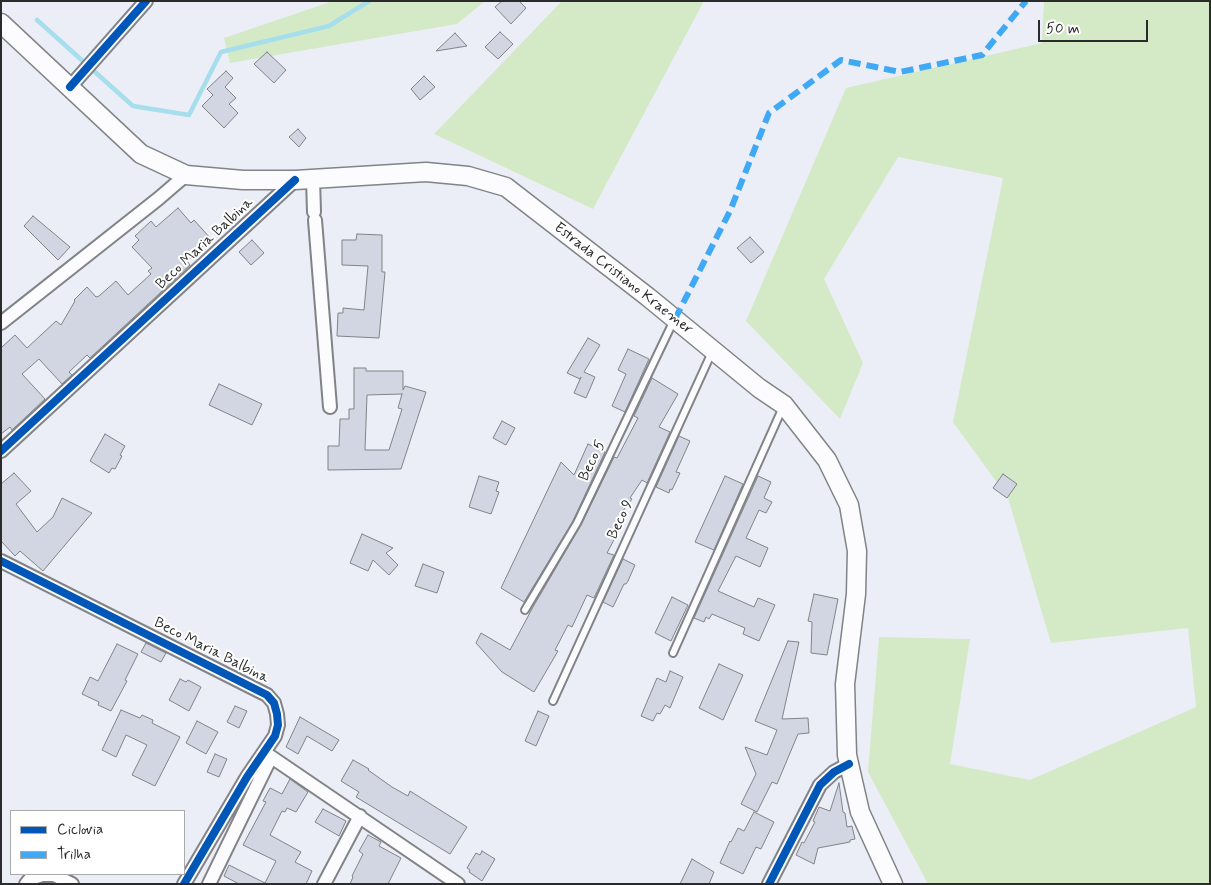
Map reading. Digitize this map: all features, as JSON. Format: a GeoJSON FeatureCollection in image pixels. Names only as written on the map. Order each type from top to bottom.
{"type":"FeatureCollection","features":[{"type":"Feature","properties":{"kind":"main road","name":"Estrada Cristiano Kraemer"},"geometry":{"type":"LineString","coordinates":[[1,22],[140,154],[186,175],[243,180],[295,180],[426,172],[468,176],[506,187],[675,319],[759,388],[784,405],[827,460],[849,505],[857,550],[856,594],[845,684],[846,755],[860,812],[893,884]]}},
{"type":"Feature","properties":{"kind":"street"},"geometry":{"type":"LineString","coordinates":[[70,87],[146,1]]}},
{"type":"Feature","properties":{"kind":"street"},"geometry":{"type":"LineString","coordinates":[[1,324],[186,175]]}},
{"type":"Feature","properties":{"kind":"street"},"geometry":{"type":"LineString","coordinates":[[313,179],[330,407]]}},
{"type":"Feature","properties":{"kind":"street","name":"Beco Maria Balbina"},"geometry":{"type":"LineString","coordinates":[[1,451],[295,180]]}},
{"type":"Feature","properties":{"kind":"street","name":"Beco Maria Balbina"},"geometry":{"type":"LineString","coordinates":[[1,561],[267,695],[274,703],[278,725],[268,754],[247,777],[184,884]]}},
{"type":"Feature","properties":{"kind":"street"},"geometry":{"type":"LineString","coordinates":[[209,884],[268,754],[360,816],[451,882]]}},
{"type":"Feature","properties":{"kind":"street"},"geometry":{"type":"LineString","coordinates":[[769,884],[820,785],[834,772],[849,764]]}},
{"type":"Feature","properties":{"kind":"street"},"geometry":{"type":"LineString","coordinates":[[324,884],[360,816]]}},
{"type":"Feature","properties":{"kind":"street"},"geometry":{"type":"LineString","coordinates":[[26,884],[30,879],[54,875],[72,884]]}},
{"type":"Feature","properties":{"kind":"lane","name":"Beco 5"},"geometry":{"type":"LineString","coordinates":[[524,610],[577,523],[675,319]]}},
{"type":"Feature","properties":{"kind":"lane","name":"Beco 9"},"geometry":{"type":"LineString","coordinates":[[552,701],[713,350]]}},
{"type":"Feature","properties":{"kind":"lane"},"geometry":{"type":"LineString","coordinates":[[673,653],[784,405]]}},
{"type":"Feature","properties":{"kind":"green space"},"geometry":{"type":"Polygon","coordinates":[[[333,1],[485,1],[457,24],[230,63],[224,38],[333,1]]]}},
{"type":"Feature","properties":{"kind":"green space"},"geometry":{"type":"Polygon","coordinates":[[[562,1],[704,1],[593,209],[434,134],[562,1]]]}},
{"type":"Feature","properties":{"kind":"green space"},"geometry":{"type":"Polygon","coordinates":[[[1044,1],[1210,1],[1210,884],[928,884],[868,772],[879,637],[970,639],[950,764],[1030,780],[1196,707],[1188,628],[1051,643],[1008,498],[953,422],[1003,178],[898,157],[824,279],[863,363],[840,419],[746,321],[846,88],[1042,43],[1044,1]]]}},
{"type":"Feature","properties":{"kind":"building"},"geometry":{"type":"Polygon","coordinates":[[[502,1],[519,1],[526,8],[511,24],[495,7],[502,1]]]}},
{"type":"Feature","properties":{"kind":"building"},"geometry":{"type":"Polygon","coordinates":[[[500,32],[513,44],[498,59],[485,47],[500,32]]]}},
{"type":"Feature","properties":{"kind":"building"},"geometry":{"type":"Polygon","coordinates":[[[455,33],[467,46],[436,51],[455,33]]]}},
{"type":"Feature","properties":{"kind":"building"},"geometry":{"type":"Polygon","coordinates":[[[267,52],[286,70],[274,83],[254,64],[267,52]]]}},
{"type":"Feature","properties":{"kind":"building"},"geometry":{"type":"Polygon","coordinates":[[[226,71],[233,78],[225,87],[236,98],[229,104],[238,113],[224,128],[202,106],[213,95],[207,89],[226,71]]]}},
{"type":"Feature","properties":{"kind":"building"},"geometry":{"type":"Polygon","coordinates":[[[424,76],[435,87],[420,100],[411,89],[424,76]]]}},
{"type":"Feature","properties":{"kind":"building"},"geometry":{"type":"Polygon","coordinates":[[[298,129],[306,138],[299,147],[289,137],[298,129]]]}},
{"type":"Feature","properties":{"kind":"building"},"geometry":{"type":"Polygon","coordinates":[[[178,208],[191,223],[194,220],[211,239],[187,261],[190,265],[90,358],[87,355],[69,372],[72,375],[62,384],[39,359],[22,374],[45,399],[12,430],[10,427],[1,434],[1,348],[15,335],[27,348],[56,321],[61,325],[74,300],[87,287],[96,297],[116,281],[128,295],[151,274],[148,271],[152,268],[132,247],[139,240],[135,236],[151,221],[156,227],[178,208]]]}},
{"type":"Feature","properties":{"kind":"building"},"geometry":{"type":"Polygon","coordinates":[[[33,216],[70,247],[58,260],[24,226],[33,216]]]}},
{"type":"Feature","properties":{"kind":"building"},"geometry":{"type":"Polygon","coordinates":[[[357,234],[382,235],[382,272],[385,272],[379,338],[337,336],[338,313],[343,313],[343,308],[364,310],[368,266],[342,265],[342,240],[356,240],[357,234]]]}},
{"type":"Feature","properties":{"kind":"building"},"geometry":{"type":"Polygon","coordinates":[[[750,237],[764,252],[751,263],[737,248],[750,237]]]}},
{"type":"Feature","properties":{"kind":"building"},"geometry":{"type":"Polygon","coordinates":[[[252,240],[264,253],[251,265],[239,252],[252,240]]]}},
{"type":"Feature","properties":{"kind":"building"},"geometry":{"type":"Polygon","coordinates":[[[588,338],[600,345],[584,372],[595,377],[586,398],[574,393],[581,377],[580,379],[567,373],[588,338]]]}},
{"type":"Feature","properties":{"kind":"building"},"geometry":{"type":"Polygon","coordinates":[[[628,349],[649,359],[625,412],[612,406],[626,374],[618,370],[628,349]]]}},
{"type":"Feature","properties":{"kind":"building"},"geometry":{"type":"Polygon","coordinates":[[[354,368],[366,368],[366,371],[403,371],[403,390],[405,386],[426,392],[401,469],[328,470],[328,446],[339,446],[340,419],[349,419],[349,409],[354,409],[354,368]],[[402,394],[367,395],[365,450],[389,450],[402,409],[398,408],[402,394]]]}},
{"type":"Feature","properties":{"kind":"building"},"geometry":{"type":"Polygon","coordinates":[[[652,378],[678,394],[659,427],[670,432],[647,483],[642,480],[630,498],[632,499],[622,512],[627,515],[607,553],[614,555],[594,598],[587,595],[572,627],[568,625],[555,650],[558,651],[534,692],[502,672],[476,643],[481,633],[510,650],[581,525],[614,457],[617,458],[638,418],[634,416],[652,378]]]}},
{"type":"Feature","properties":{"kind":"building"},"geometry":{"type":"Polygon","coordinates":[[[219,384],[262,404],[252,425],[209,405],[219,384]]]}},
{"type":"Feature","properties":{"kind":"building"},"geometry":{"type":"Polygon","coordinates":[[[502,421],[515,428],[506,445],[493,438],[502,421]]]}},
{"type":"Feature","properties":{"kind":"building"},"geometry":{"type":"Polygon","coordinates":[[[105,434],[125,446],[115,469],[112,468],[109,473],[90,461],[105,434]]]}},
{"type":"Feature","properties":{"kind":"building"},"geometry":{"type":"Polygon","coordinates":[[[679,436],[690,441],[676,472],[680,473],[669,493],[656,487],[679,436]]]}},
{"type":"Feature","properties":{"kind":"building"},"geometry":{"type":"Polygon","coordinates":[[[588,444],[605,452],[573,521],[524,602],[501,588],[561,462],[574,475],[588,444]]]}},
{"type":"Feature","properties":{"kind":"building"},"geometry":{"type":"Polygon","coordinates":[[[14,473],[31,491],[16,504],[37,532],[53,517],[62,498],[92,513],[43,571],[20,551],[15,556],[1,541],[1,484],[14,473]]]}},
{"type":"Feature","properties":{"kind":"building"},"geometry":{"type":"Polygon","coordinates":[[[1003,474],[1017,484],[1007,498],[993,488],[1003,474]]]}},
{"type":"Feature","properties":{"kind":"building"},"geometry":{"type":"Polygon","coordinates":[[[479,476],[499,482],[496,491],[499,492],[491,514],[469,507],[479,476]]]}},
{"type":"Feature","properties":{"kind":"building"},"geometry":{"type":"Polygon","coordinates":[[[725,476],[743,484],[714,550],[695,542],[725,476]]]}},
{"type":"Feature","properties":{"kind":"building"},"geometry":{"type":"Polygon","coordinates":[[[758,476],[771,482],[764,498],[772,502],[766,513],[759,510],[746,538],[768,548],[760,567],[736,556],[718,591],[754,607],[758,598],[775,605],[759,641],[743,634],[745,628],[712,614],[709,619],[706,617],[704,622],[694,618],[758,476]]]}},
{"type":"Feature","properties":{"kind":"building"},"geometry":{"type":"Polygon","coordinates":[[[362,534],[393,548],[386,553],[398,565],[389,575],[373,560],[368,571],[350,563],[362,534]]]}},
{"type":"Feature","properties":{"kind":"building"},"geometry":{"type":"Polygon","coordinates":[[[623,559],[635,565],[613,607],[603,602],[623,559]]]}},
{"type":"Feature","properties":{"kind":"building"},"geometry":{"type":"Polygon","coordinates":[[[423,564],[444,572],[437,593],[415,586],[423,564]]]}},
{"type":"Feature","properties":{"kind":"building"},"geometry":{"type":"Polygon","coordinates":[[[814,594],[838,599],[827,655],[811,653],[812,622],[808,621],[814,594]]]}},
{"type":"Feature","properties":{"kind":"building"},"geometry":{"type":"Polygon","coordinates":[[[672,597],[688,605],[671,641],[655,633],[672,597]]]}},
{"type":"Feature","properties":{"kind":"building"},"geometry":{"type":"Polygon","coordinates":[[[788,641],[799,642],[782,719],[808,718],[809,733],[798,734],[777,784],[772,782],[757,812],[741,804],[756,774],[745,747],[767,755],[777,730],[755,721],[788,641]]]}},
{"type":"Feature","properties":{"kind":"building"},"geometry":{"type":"Polygon","coordinates":[[[146,643],[166,653],[161,662],[141,652],[146,643]]]}},
{"type":"Feature","properties":{"kind":"building"},"geometry":{"type":"Polygon","coordinates":[[[117,644],[138,654],[125,680],[127,681],[111,711],[98,705],[99,702],[82,694],[90,677],[98,681],[117,644]]]}},
{"type":"Feature","properties":{"kind":"building"},"geometry":{"type":"Polygon","coordinates":[[[719,664],[743,675],[723,720],[699,708],[719,664]]]}},
{"type":"Feature","properties":{"kind":"building"},"geometry":{"type":"Polygon","coordinates":[[[670,671],[683,677],[670,708],[665,705],[660,714],[657,713],[653,721],[641,716],[657,678],[666,682],[670,671]]]}},
{"type":"Feature","properties":{"kind":"building"},"geometry":{"type":"Polygon","coordinates":[[[180,679],[186,682],[188,680],[201,687],[189,711],[169,700],[180,679]]]}},
{"type":"Feature","properties":{"kind":"building"},"geometry":{"type":"Polygon","coordinates":[[[235,706],[247,711],[239,728],[227,722],[235,706]]]}},
{"type":"Feature","properties":{"kind":"building"},"geometry":{"type":"Polygon","coordinates":[[[121,710],[140,718],[142,715],[153,720],[152,723],[180,737],[155,786],[132,775],[147,745],[126,735],[116,757],[102,750],[121,710]]]}},
{"type":"Feature","properties":{"kind":"building"},"geometry":{"type":"Polygon","coordinates":[[[538,711],[549,716],[536,746],[525,741],[538,711]]]}},
{"type":"Feature","properties":{"kind":"building"},"geometry":{"type":"Polygon","coordinates":[[[300,717],[339,740],[332,751],[307,736],[298,754],[286,747],[300,717]]]}},
{"type":"Feature","properties":{"kind":"building"},"geometry":{"type":"Polygon","coordinates":[[[197,721],[218,732],[206,754],[186,743],[197,721]]]}},
{"type":"Feature","properties":{"kind":"building"},"geometry":{"type":"Polygon","coordinates":[[[215,754],[227,759],[219,777],[207,772],[215,754]]]}},
{"type":"Feature","properties":{"kind":"building"},"geometry":{"type":"Polygon","coordinates":[[[353,760],[369,769],[392,787],[408,796],[410,791],[467,827],[450,854],[356,797],[359,792],[341,781],[353,760]]]}},
{"type":"Feature","properties":{"kind":"building"},"geometry":{"type":"Polygon","coordinates":[[[290,779],[308,792],[296,812],[287,808],[285,812],[282,811],[270,835],[301,852],[295,862],[312,871],[306,884],[239,884],[224,876],[229,865],[265,883],[276,861],[243,845],[266,802],[263,801],[270,788],[282,794],[290,779]]]}},
{"type":"Feature","properties":{"kind":"building"},"geometry":{"type":"Polygon","coordinates":[[[839,783],[847,827],[852,826],[855,839],[850,840],[850,842],[818,848],[814,864],[796,855],[815,822],[813,821],[819,807],[830,811],[839,783]]]}},
{"type":"Feature","properties":{"kind":"building"},"geometry":{"type":"Polygon","coordinates":[[[323,809],[346,821],[339,836],[315,822],[323,809]]]}},
{"type":"Feature","properties":{"kind":"building"},"geometry":{"type":"Polygon","coordinates":[[[754,812],[774,822],[761,849],[756,847],[743,874],[720,863],[738,828],[744,831],[754,812]]]}},
{"type":"Feature","properties":{"kind":"building"},"geometry":{"type":"Polygon","coordinates":[[[368,835],[381,842],[379,846],[401,858],[388,884],[350,884],[363,854],[359,851],[368,835]]]}},
{"type":"Feature","properties":{"kind":"building"},"geometry":{"type":"Polygon","coordinates":[[[482,851],[495,859],[482,881],[469,872],[470,870],[467,868],[476,853],[480,855],[482,851]]]}},
{"type":"Feature","properties":{"kind":"building"},"geometry":{"type":"Polygon","coordinates":[[[692,859],[714,872],[709,884],[680,884],[692,859]]]}},
{"type":"Feature","properties":{"kind":"waterway"},"geometry":{"type":"LineString","coordinates":[[37,20],[133,106],[189,115],[221,52],[329,26],[369,1]]}},
{"type":"Feature","properties":{"kind":"marked path"},"geometry":{"type":"LineString","coordinates":[[675,319],[730,211],[769,113],[841,60],[900,72],[982,55],[1026,1]]}},
{"type":"Feature","properties":{"kind":"cycle path"},"geometry":{"type":"LineString","coordinates":[[70,87],[146,1]]}},
{"type":"Feature","properties":{"kind":"cycle path"},"geometry":{"type":"LineString","coordinates":[[1,451],[295,180]]}},
{"type":"Feature","properties":{"kind":"cycle path"},"geometry":{"type":"LineString","coordinates":[[1,561],[267,695],[274,703],[278,725],[275,736],[247,777],[184,884]]}},
{"type":"Feature","properties":{"kind":"cycle path"},"geometry":{"type":"LineString","coordinates":[[769,884],[820,785],[834,772],[849,764]]}}]}
